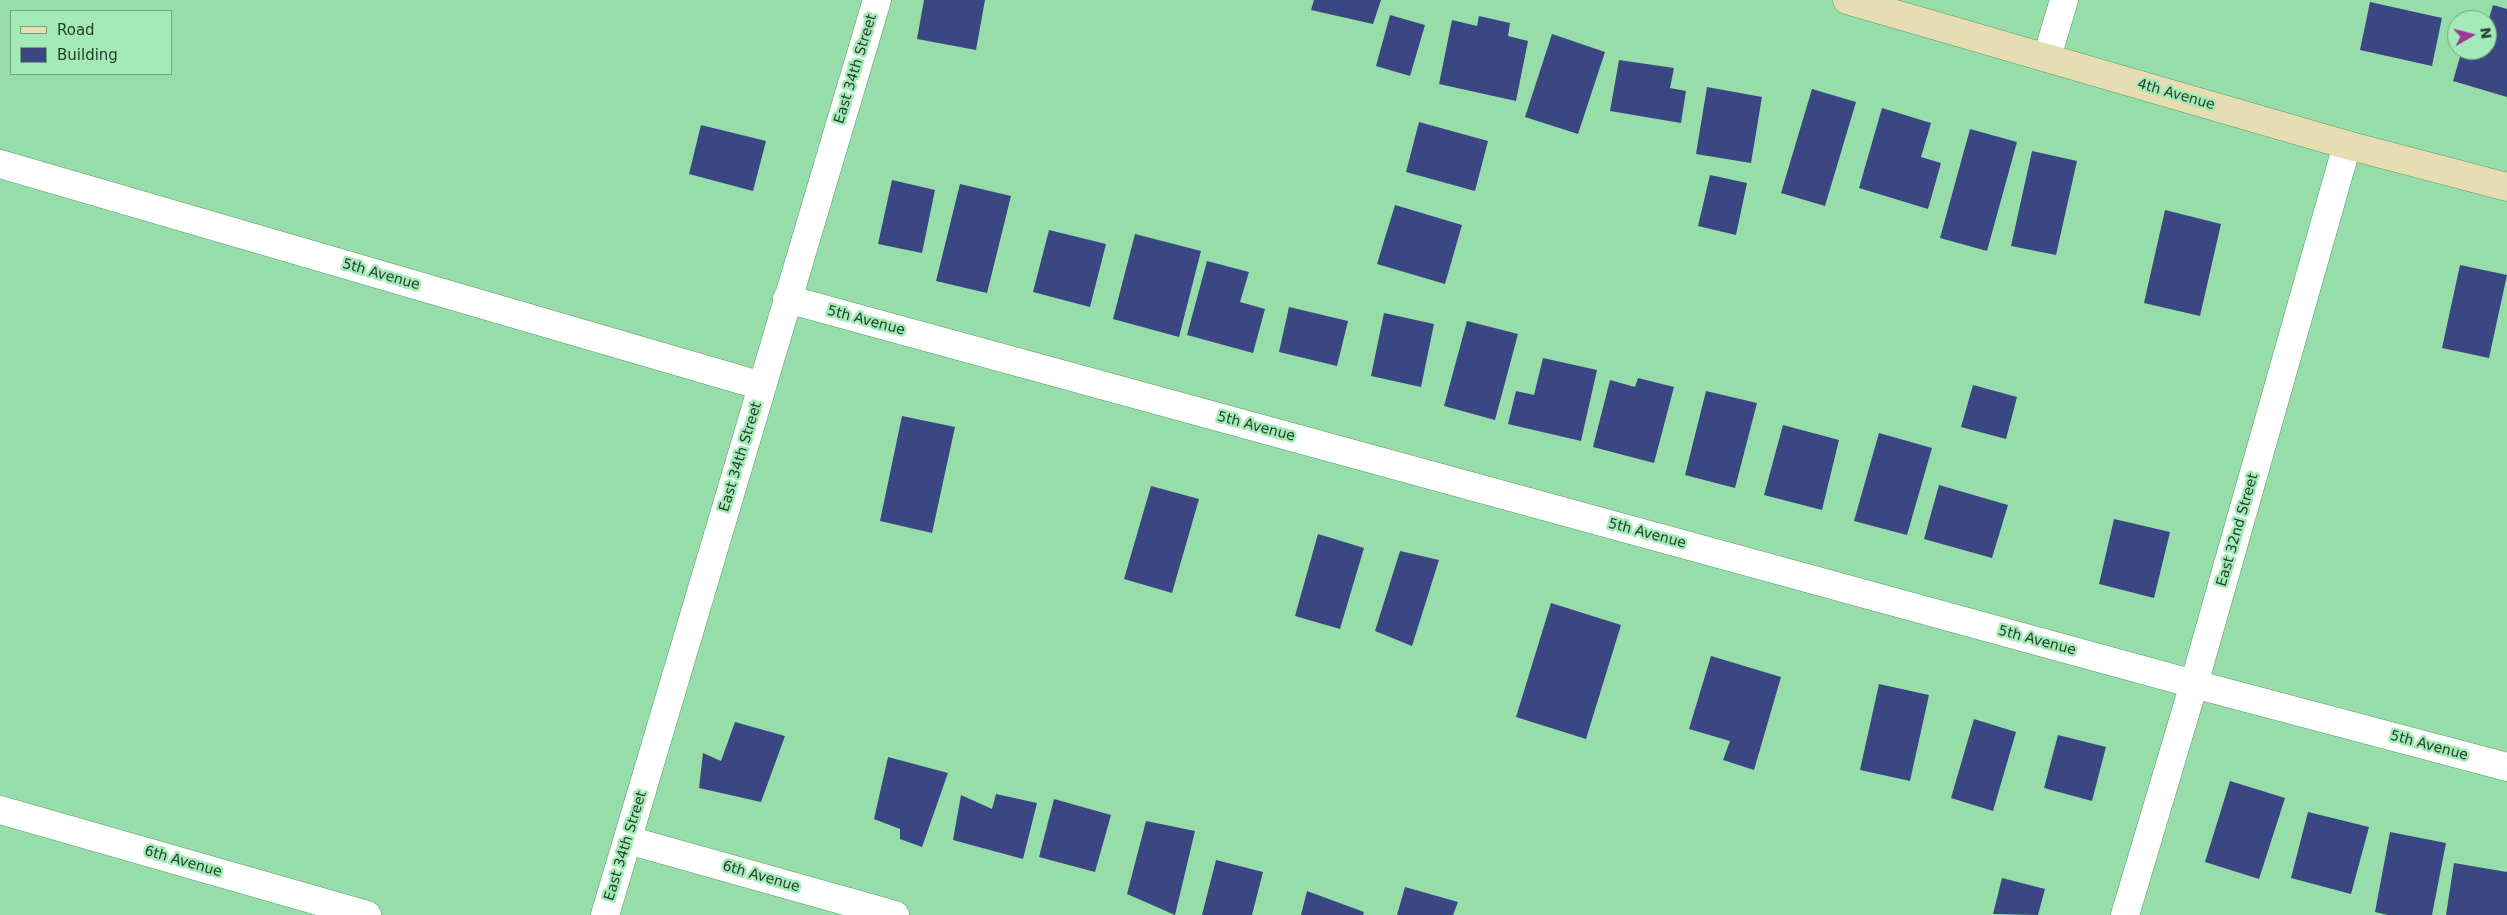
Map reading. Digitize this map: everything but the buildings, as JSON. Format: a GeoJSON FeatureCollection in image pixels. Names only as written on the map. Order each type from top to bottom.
{"type":"FeatureCollection","features":[{"type":"Feature","properties":{"kind":"main road","name":"4th Avenue"},"geometry":{"type":"LineString","coordinates":[[1847,0],[2347,144],[2507,187]]}},
{"type":"Feature","properties":{"kind":"street","name":"East 34th Street"},"geometry":{"type":"LineString","coordinates":[[605,915],[877,0]]}},
{"type":"Feature","properties":{"kind":"street"},"geometry":{"type":"LineString","coordinates":[[2047,57],[2064,0]]}},
{"type":"Feature","properties":{"kind":"street","name":"East 32nd Street"},"geometry":{"type":"LineString","coordinates":[[2125,915],[2194,684],[2347,144]]}},
{"type":"Feature","properties":{"kind":"street","name":"5th Avenue"},"geometry":{"type":"LineString","coordinates":[[0,164],[762,386]]}},
{"type":"Feature","properties":{"kind":"street","name":"5th Avenue"},"geometry":{"type":"LineString","coordinates":[[787,299],[2194,684],[2507,767]]}},
{"type":"Feature","properties":{"kind":"street","name":"6th Avenue"},"geometry":{"type":"LineString","coordinates":[[0,810],[367,915]]}},
{"type":"Feature","properties":{"kind":"street","name":"6th Avenue"},"geometry":{"type":"LineString","coordinates":[[628,840],[895,915]]}}]}
